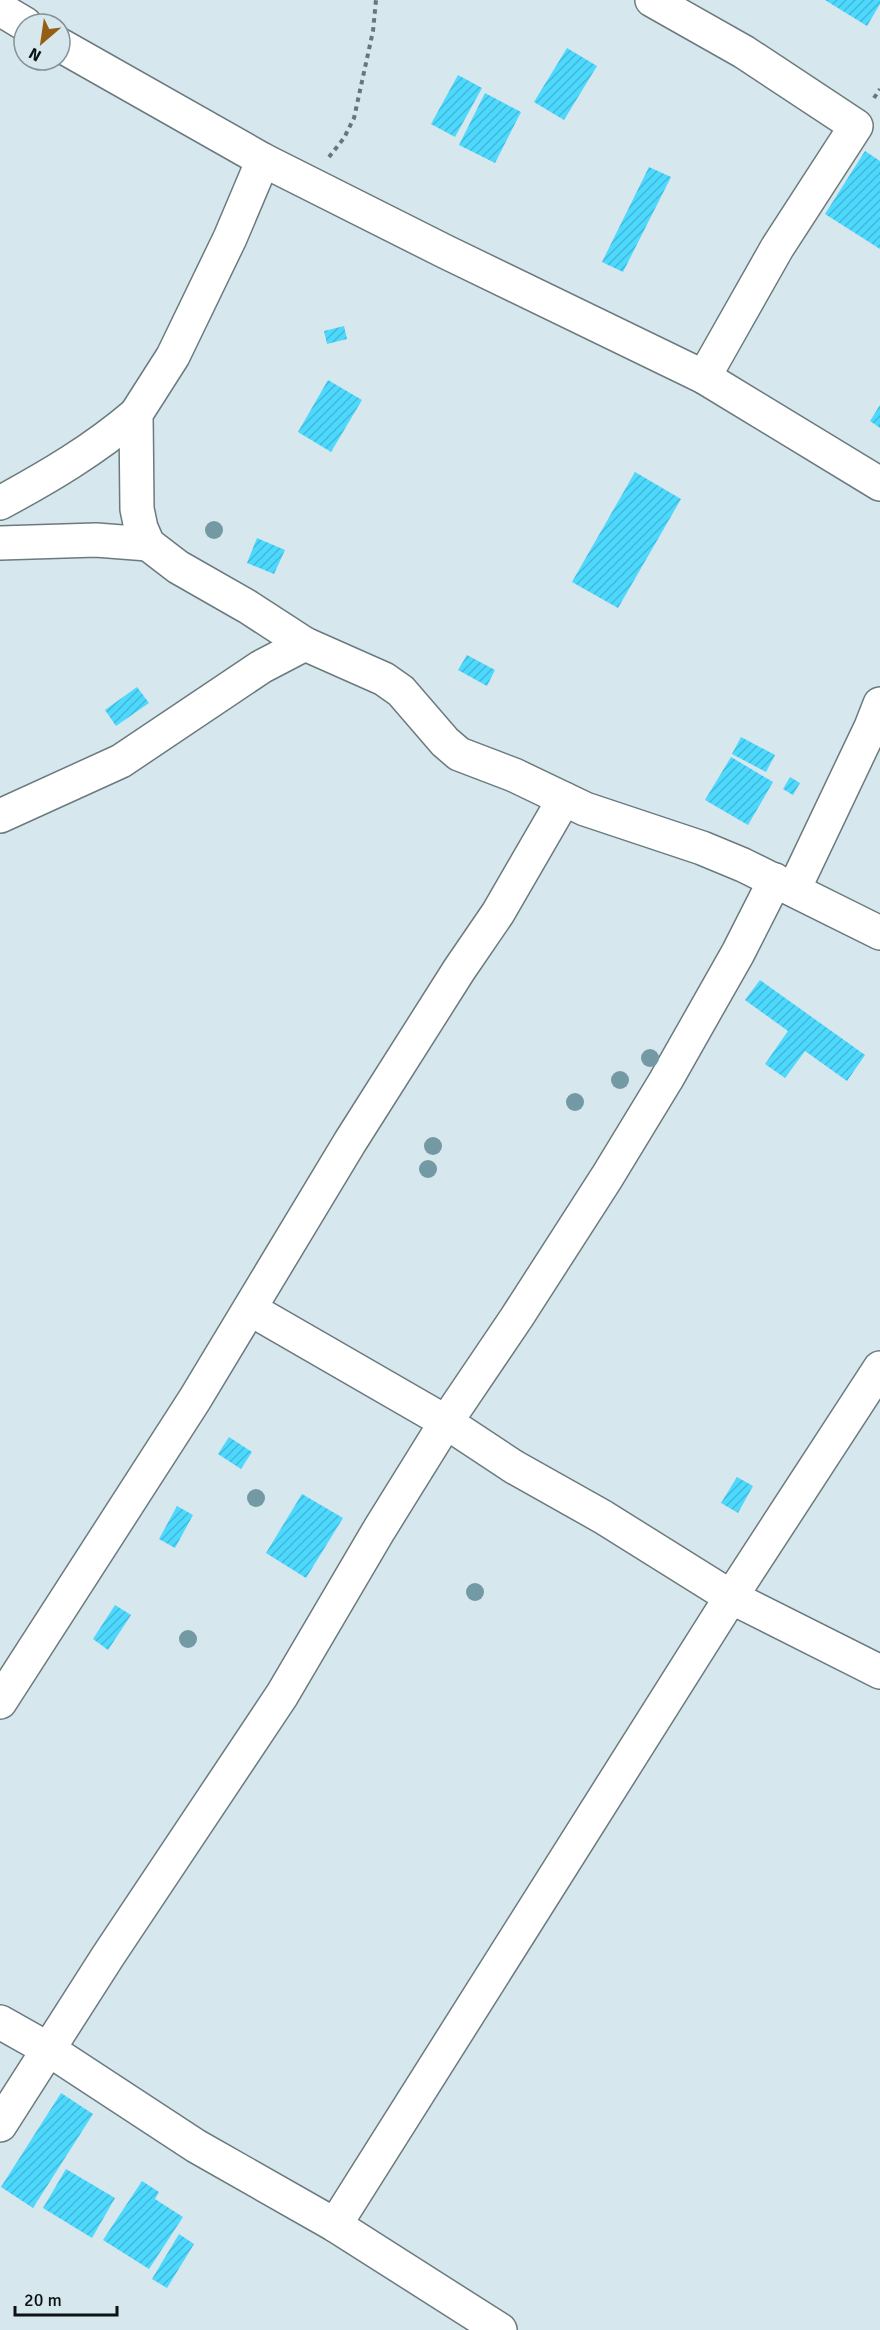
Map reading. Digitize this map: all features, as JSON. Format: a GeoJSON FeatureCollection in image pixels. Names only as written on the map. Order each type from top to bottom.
{"type":"FeatureCollection","features":[{"type":"Feature","properties":{"kind":"street"},"geometry":{"type":"LineString","coordinates":[[652,0],[744,52],[856,126],[777,248],[704,377]]}},
{"type":"Feature","properties":{"kind":"street"},"geometry":{"type":"LineString","coordinates":[[72,52],[263,160],[704,377],[880,484]]}},
{"type":"Feature","properties":{"kind":"street"},"geometry":{"type":"LineString","coordinates":[[0,503],[76,460],[109,437],[135,414],[173,356],[230,238],[263,160]]}},
{"type":"Feature","properties":{"kind":"street"},"geometry":{"type":"LineString","coordinates":[[135,414],[137,509],[141,528],[148,544],[178,567],[305,644],[384,679],[401,691],[445,742],[459,754],[514,775],[627,825],[702,848],[784,884],[880,933]]}},
{"type":"Feature","properties":{"kind":"street"},"geometry":{"type":"LineString","coordinates":[[0,543],[96,540],[148,544]]}},
{"type":"Feature","properties":{"kind":"street"},"geometry":{"type":"LineString","coordinates":[[0,816],[121,761],[261,667],[305,644]]}},
{"type":"Feature","properties":{"kind":"street"},"geometry":{"type":"LineString","coordinates":[[0,2125],[282,1695],[379,1530],[446,1422],[517,1317],[619,1157],[738,953],[784,884],[872,727],[880,704]]}},
{"type":"Feature","properties":{"kind":"street"},"geometry":{"type":"LineString","coordinates":[[0,1702],[121,1517],[350,1142],[459,970],[498,913],[564,799]]}},
{"type":"Feature","properties":{"kind":"street"},"geometry":{"type":"LineString","coordinates":[[250,1309],[446,1422],[514,1467],[603,1517],[731,1598],[880,1672]]}},
{"type":"Feature","properties":{"kind":"street"},"geometry":{"type":"LineString","coordinates":[[335,2224],[731,1598],[880,1368]]}},
{"type":"Feature","properties":{"kind":"street"},"geometry":{"type":"LineString","coordinates":[[0,2022],[48,2049],[196,2146],[335,2224],[500,2330]]}},
{"type":"Feature","properties":{"kind":"path"},"geometry":{"type":"LineString","coordinates":[[306,182],[344,138],[354,118],[373,31],[376,0]]}},
{"type":"Feature","properties":{"kind":"building"},"geometry":{"type":"Polygon","coordinates":[[[825,0],[880,0],[880,4],[867,26],[825,0]]]}},
{"type":"Feature","properties":{"kind":"building"},"geometry":{"type":"Polygon","coordinates":[[[567,48],[597,66],[564,120],[534,102],[567,48]]]}},
{"type":"Feature","properties":{"kind":"building"},"geometry":{"type":"Polygon","coordinates":[[[458,75],[482,88],[455,137],[431,124],[458,75]]]}},
{"type":"Feature","properties":{"kind":"building"},"geometry":{"type":"Polygon","coordinates":[[[485,93],[521,112],[495,163],[459,145],[485,93]]]}},
{"type":"Feature","properties":{"kind":"building"},"geometry":{"type":"Polygon","coordinates":[[[865,151],[880,161],[880,249],[825,214],[865,151]]]}},
{"type":"Feature","properties":{"kind":"building"},"geometry":{"type":"Polygon","coordinates":[[[649,167],[671,177],[623,272],[602,262],[649,167]]]}},
{"type":"Feature","properties":{"kind":"building"},"geometry":{"type":"Polygon","coordinates":[[[344,326],[347,339],[327,344],[324,331],[344,326]]]}},
{"type":"Feature","properties":{"kind":"building"},"geometry":{"type":"Polygon","coordinates":[[[328,380],[362,400],[331,452],[298,432],[328,380]]]}},
{"type":"Feature","properties":{"kind":"building"},"geometry":{"type":"Polygon","coordinates":[[[880,405],[880,428],[870,421],[880,405]]]}},
{"type":"Feature","properties":{"kind":"building"},"geometry":{"type":"Polygon","coordinates":[[[635,472],[681,499],[618,608],[572,582],[635,472]]]}},
{"type":"Feature","properties":{"kind":"building"},"geometry":{"type":"Polygon","coordinates":[[[257,538],[285,550],[274,574],[247,563],[257,538]]]}},
{"type":"Feature","properties":{"kind":"building"},"geometry":{"type":"Polygon","coordinates":[[[467,655],[495,670],[487,686],[458,670],[467,655]]]}},
{"type":"Feature","properties":{"kind":"building"},"geometry":{"type":"Polygon","coordinates":[[[137,687],[149,703],[116,726],[105,710],[137,687]]]}},
{"type":"Feature","properties":{"kind":"building"},"geometry":{"type":"Polygon","coordinates":[[[741,737],[775,755],[766,772],[732,754],[741,737]]]}},
{"type":"Feature","properties":{"kind":"building"},"geometry":{"type":"Polygon","coordinates":[[[731,757],[773,782],[748,825],[705,800],[731,757]]]}},
{"type":"Feature","properties":{"kind":"building"},"geometry":{"type":"Polygon","coordinates":[[[790,777],[800,783],[793,795],[783,789],[790,777]]]}},
{"type":"Feature","properties":{"kind":"building"},"geometry":{"type":"Polygon","coordinates":[[[760,980],[865,1055],[847,1081],[805,1051],[785,1078],[765,1064],[788,1031],[745,1000],[760,980]]]}},
{"type":"Feature","properties":{"kind":"building"},"geometry":{"type":"Polygon","coordinates":[[[229,1437],[252,1452],[241,1469],[218,1454],[229,1437]]]}},
{"type":"Feature","properties":{"kind":"building"},"geometry":{"type":"Polygon","coordinates":[[[737,1477],[753,1486],[738,1513],[721,1503],[737,1477]]]}},
{"type":"Feature","properties":{"kind":"building"},"geometry":{"type":"Polygon","coordinates":[[[302,1494],[343,1518],[306,1578],[266,1553],[302,1494]]]}},
{"type":"Feature","properties":{"kind":"building"},"geometry":{"type":"Polygon","coordinates":[[[177,1506],[193,1515],[175,1548],[159,1539],[177,1506]]]}},
{"type":"Feature","properties":{"kind":"building"},"geometry":{"type":"Polygon","coordinates":[[[115,1605],[131,1615],[108,1650],[93,1639],[115,1605]]]}},
{"type":"Feature","properties":{"kind":"building"},"geometry":{"type":"Polygon","coordinates":[[[61,2093],[93,2114],[33,2208],[1,2187],[61,2093]]]}},
{"type":"Feature","properties":{"kind":"building"},"geometry":{"type":"Polygon","coordinates":[[[66,2169],[115,2198],[92,2238],[43,2208],[66,2169]]]}},
{"type":"Feature","properties":{"kind":"building"},"geometry":{"type":"Polygon","coordinates":[[[142,2181],[159,2192],[155,2199],[183,2217],[149,2269],[103,2240],[142,2181]]]}},
{"type":"Feature","properties":{"kind":"building"},"geometry":{"type":"Polygon","coordinates":[[[179,2234],[194,2244],[167,2288],[152,2279],[179,2234]]]}}]}
